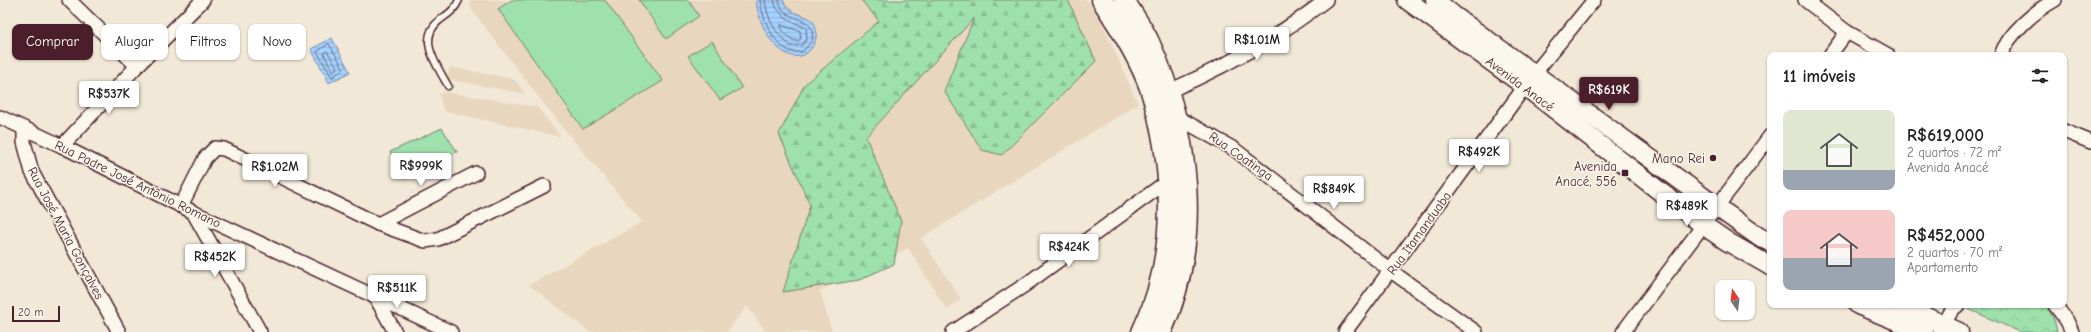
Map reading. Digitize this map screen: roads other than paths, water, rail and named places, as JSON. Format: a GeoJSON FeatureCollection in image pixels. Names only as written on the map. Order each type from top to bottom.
{"type":"FeatureCollection","features":[{"type":"Feature","properties":{"kind":"main road"},"geometry":{"type":"LineString","coordinates":[[1102,0],[1133,51],[1149,87],[1159,124],[1169,180],[1168,221],[1163,271],[1149,318],[1142,332]]}},
{"type":"Feature","properties":{"kind":"main road"},"geometry":{"type":"LineString","coordinates":[[1124,0],[1149,40],[1169,91],[1181,138],[1186,187],[1186,222],[1182,259],[1174,296],[1160,332]]}},
{"type":"Feature","properties":{"kind":"street"},"geometry":{"type":"LineString","coordinates":[[69,0],[137,66]]}},
{"type":"Feature","properties":{"kind":"street"},"geometry":{"type":"LineString","coordinates":[[62,146],[137,66],[203,0]]}},
{"type":"Feature","properties":{"kind":"street"},"geometry":{"type":"LineString","coordinates":[[1169,91],[1232,62],[1306,15],[1326,0]]}},
{"type":"Feature","properties":{"kind":"street","name":"Avenida Anacé"},"geometry":{"type":"LineString","coordinates":[[1407,0],[1530,81],[1759,237],[1767,241]]}},
{"type":"Feature","properties":{"kind":"street","name":"Avenida Anacé"},"geometry":{"type":"LineString","coordinates":[[1435,0],[1703,225],[1728,242],[1767,264]]}},
{"type":"Feature","properties":{"kind":"street","name":"Rua Itamanduaba"},"geometry":{"type":"LineString","coordinates":[[1346,332],[1530,81],[1594,0]]}},
{"type":"Feature","properties":{"kind":"street"},"geometry":{"type":"LineString","coordinates":[[1805,0],[1847,32],[1883,52]]}},
{"type":"Feature","properties":{"kind":"street"},"geometry":{"type":"LineString","coordinates":[[2003,52],[2011,39],[2028,20],[2044,6],[2055,0]]}},
{"type":"Feature","properties":{"kind":"street"},"geometry":{"type":"LineString","coordinates":[[1832,52],[1847,32]]}},
{"type":"Feature","properties":{"kind":"street","name":"Rua Coatinga"},"geometry":{"type":"LineString","coordinates":[[1175,116],[1234,149],[1391,271],[1476,332]]}},
{"type":"Feature","properties":{"kind":"street","name":"Rua Padre José Antônio Romano"},"geometry":{"type":"LineString","coordinates":[[0,117],[24,130],[62,146],[193,212],[451,332]]}},
{"type":"Feature","properties":{"kind":"street","name":"Rua José Maria Gonçalves"},"geometry":{"type":"LineString","coordinates":[[24,130],[24,142],[32,172],[119,332]]}},
{"type":"Feature","properties":{"kind":"street"},"geometry":{"type":"LineString","coordinates":[[2067,132],[2091,142]]}},
{"type":"Feature","properties":{"kind":"street"},"geometry":{"type":"LineString","coordinates":[[1623,332],[1767,140]]}},
{"type":"Feature","properties":{"kind":"street"},"geometry":{"type":"LineString","coordinates":[[181,206],[205,158],[215,148],[224,149],[378,224],[424,240],[438,239],[544,186]]}},
{"type":"Feature","properties":{"kind":"street"},"geometry":{"type":"LineString","coordinates":[[378,224],[476,173]]}},
{"type":"Feature","properties":{"kind":"street"},"geometry":{"type":"LineString","coordinates":[[953,332],[1025,285],[1169,180]]}},
{"type":"Feature","properties":{"kind":"street"},"geometry":{"type":"LineString","coordinates":[[193,212],[260,332]]}},
{"type":"Feature","properties":{"kind":"street"},"geometry":{"type":"LineString","coordinates":[[376,298],[395,332]]}},
{"type":"Feature","properties":{"kind":"street"},"geometry":{"type":"LineString","coordinates":[[1865,308],[1924,332]]}},
{"type":"Feature","properties":{"kind":"street"},"geometry":{"type":"LineString","coordinates":[[1905,308],[1941,329],[1959,332]]}},
{"type":"Feature","properties":{"kind":"street"},"geometry":{"type":"LineString","coordinates":[[1941,329],[1954,308]]}},
{"type":"Feature","properties":{"kind":"street"},"geometry":{"type":"LineString","coordinates":[[2056,308],[2067,321],[2072,332]]}},
{"type":"Feature","properties":{"kind":"lane"},"geometry":{"type":"LineString","coordinates":[[448,86],[433,58],[428,44],[428,35],[432,27],[450,13],[459,0]]}},
{"type":"Feature","properties":{"kind":"water"},"geometry":{"type":"Polygon","coordinates":[[[756,0],[783,0],[786,6],[795,13],[813,21],[815,25],[816,38],[814,44],[806,54],[794,56],[787,54],[774,44],[765,31],[759,15],[756,0]]]}},
{"type":"Feature","properties":{"kind":"water"},"geometry":{"type":"Polygon","coordinates":[[[332,38],[350,72],[329,83],[311,49],[332,38]]]}},
{"type":"Feature","properties":{"kind":"place","name":"Mano Rei"},"geometry":{"type":"Point","coordinates":[1713,158]}},
{"type":"Feature","properties":{"kind":"place","name":"Avenida Anacé, 556"},"geometry":{"type":"Point","coordinates":[1625,173]}}]}
